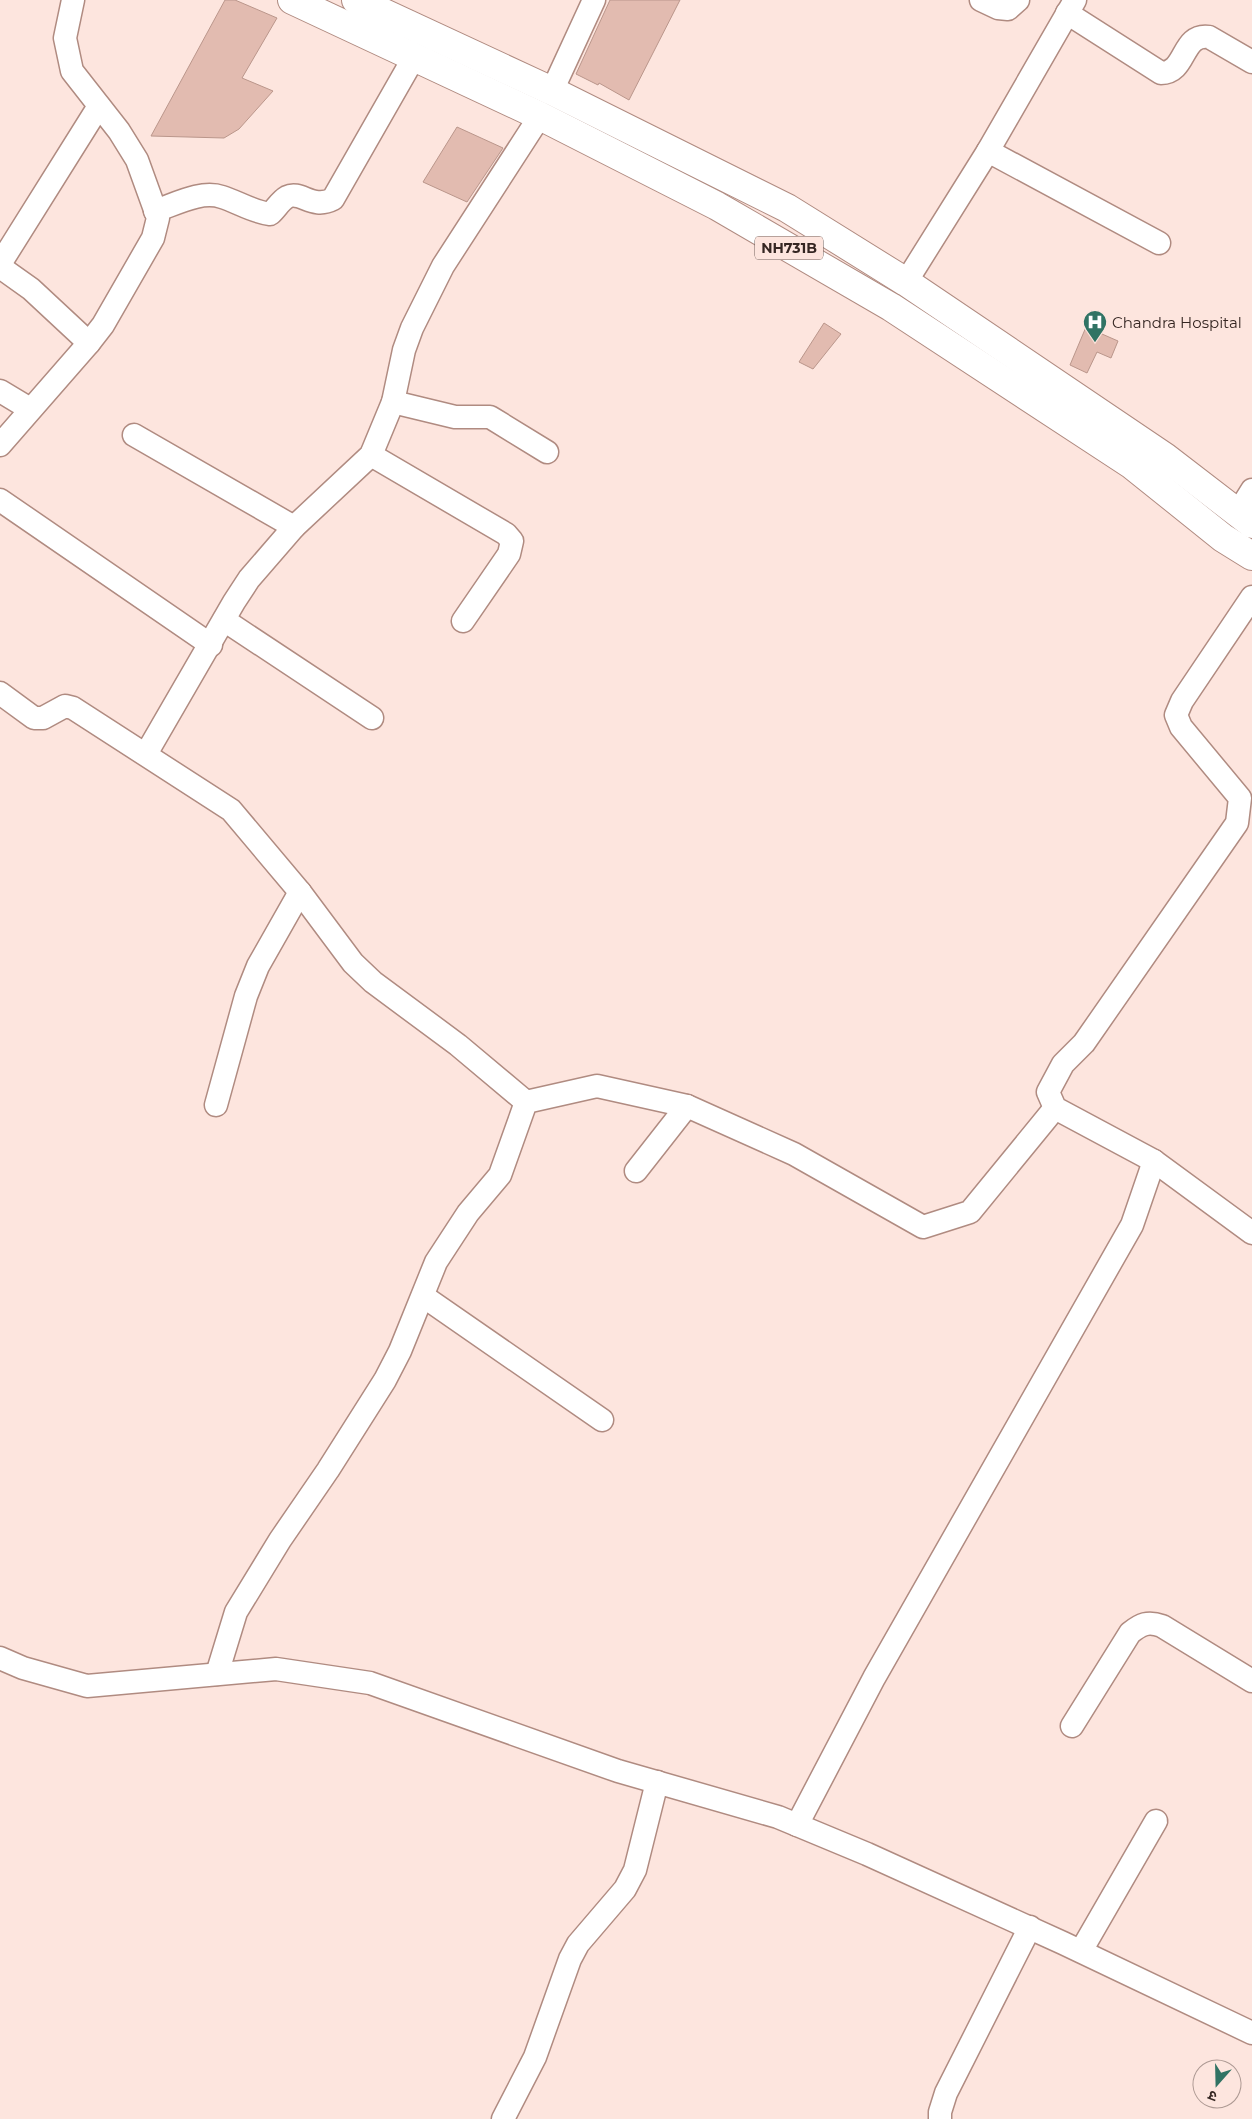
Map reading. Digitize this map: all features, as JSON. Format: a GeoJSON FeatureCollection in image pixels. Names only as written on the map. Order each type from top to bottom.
{"type":"FeatureCollection","features":[{"type":"Feature","properties":{"kind":"highway","name":"NH731B"},"geometry":{"type":"LineString","coordinates":[[292,0],[413,59],[540,116],[717,206],[891,307],[1132,465],[1223,538],[1252,556]]}},
{"type":"Feature","properties":{"kind":"highway"},"geometry":{"type":"LineString","coordinates":[[356,0],[552,91],[787,208],[906,282],[1165,457],[1245,519]]}},
{"type":"Feature","properties":{"kind":"street"},"geometry":{"type":"LineString","coordinates":[[0,445],[90,343],[103,325],[153,238],[158,218],[137,160],[72,71],[65,38],[74,0]]}},
{"type":"Feature","properties":{"kind":"street"},"geometry":{"type":"LineString","coordinates":[[552,91],[594,0]]}},
{"type":"Feature","properties":{"kind":"street"},"geometry":{"type":"LineString","coordinates":[[981,0],[998,8],[1008,9],[1018,0]]}},
{"type":"Feature","properties":{"kind":"street"},"geometry":{"type":"LineString","coordinates":[[906,282],[988,151],[1071,6],[1160,73],[1167,73],[1174,69],[1192,41],[1202,36],[1209,37],[1252,62]]}},
{"type":"Feature","properties":{"kind":"street"},"geometry":{"type":"LineString","coordinates":[[155,211],[202,195],[222,197],[260,213],[270,214],[285,198],[293,195],[319,204],[333,199],[413,59]]}},
{"type":"Feature","properties":{"kind":"street"},"geometry":{"type":"LineString","coordinates":[[90,343],[31,289],[0,266],[99,106]]}},
{"type":"Feature","properties":{"kind":"street"},"geometry":{"type":"LineString","coordinates":[[146,754],[250,579],[294,527],[371,455],[393,402],[404,350],[412,328],[443,266],[540,116]]}},
{"type":"Feature","properties":{"kind":"street"},"geometry":{"type":"LineString","coordinates":[[988,151],[1159,243]]}},
{"type":"Feature","properties":{"kind":"street"},"geometry":{"type":"LineString","coordinates":[[0,391],[30,409]]}},
{"type":"Feature","properties":{"kind":"street"},"geometry":{"type":"LineString","coordinates":[[393,402],[455,417],[490,417],[547,452]]}},
{"type":"Feature","properties":{"kind":"street"},"geometry":{"type":"LineString","coordinates":[[134,435],[294,527]]}},
{"type":"Feature","properties":{"kind":"street"},"geometry":{"type":"LineString","coordinates":[[371,455],[506,534],[512,541],[509,554],[463,621]]}},
{"type":"Feature","properties":{"kind":"street"},"geometry":{"type":"LineString","coordinates":[[1245,519],[1252,490]]}},
{"type":"Feature","properties":{"kind":"street"},"geometry":{"type":"LineString","coordinates":[[0,500],[211,645]]}},
{"type":"Feature","properties":{"kind":"street"},"geometry":{"type":"LineString","coordinates":[[1252,597],[1182,701],[1176,715],[1181,727],[1240,798],[1237,823],[1084,1043],[1063,1064],[1048,1092],[1055,1108],[1154,1161],[1252,1233]]}},
{"type":"Feature","properties":{"kind":"street"},"geometry":{"type":"LineString","coordinates":[[224,620],[372,718]]}},
{"type":"Feature","properties":{"kind":"street"},"geometry":{"type":"LineString","coordinates":[[0,693],[34,718],[43,718],[64,706],[73,708],[231,810],[300,892],[353,963],[373,982],[458,1045],[526,1102]]}},
{"type":"Feature","properties":{"kind":"street"},"geometry":{"type":"LineString","coordinates":[[216,1105],[246,996],[258,966],[300,892]]}},
{"type":"Feature","properties":{"kind":"street"},"geometry":{"type":"LineString","coordinates":[[526,1102],[597,1086],[687,1106],[794,1154],[923,1227],[970,1212],[1055,1108]]}},
{"type":"Feature","properties":{"kind":"street"},"geometry":{"type":"LineString","coordinates":[[217,1674],[236,1612],[280,1540],[328,1470],[385,1380],[400,1352],[436,1262],[468,1213],[500,1175],[526,1102]]}},
{"type":"Feature","properties":{"kind":"street"},"geometry":{"type":"LineString","coordinates":[[636,1172],[687,1106]]}},
{"type":"Feature","properties":{"kind":"street"},"geometry":{"type":"LineString","coordinates":[[797,1825],[879,1669],[1132,1225],[1154,1161]]}},
{"type":"Feature","properties":{"kind":"street"},"geometry":{"type":"LineString","coordinates":[[423,1296],[602,1420]]}},
{"type":"Feature","properties":{"kind":"street"},"geometry":{"type":"LineString","coordinates":[[1072,1726],[1130,1633],[1140,1625],[1152,1623],[1162,1626],[1252,1681]]}},
{"type":"Feature","properties":{"kind":"street"},"geometry":{"type":"LineString","coordinates":[[0,1658],[23,1668],[87,1686],[276,1669],[370,1683],[618,1771],[778,1817],[1081,1951],[1252,2033]]}},
{"type":"Feature","properties":{"kind":"street"},"geometry":{"type":"LineString","coordinates":[[503,2119],[535,2057],[570,1960],[578,1944],[625,1889],[635,1870],[657,1782]]}},
{"type":"Feature","properties":{"kind":"street"},"geometry":{"type":"LineString","coordinates":[[1081,1951],[1156,1821]]}},
{"type":"Feature","properties":{"kind":"street"},"geometry":{"type":"LineString","coordinates":[[940,2119],[940,2112],[946,2093],[1030,1928]]}},
{"type":"Feature","properties":{"kind":"building"},"geometry":{"type":"Polygon","coordinates":[[[225,0],[235,0],[277,18],[242,78],[273,91],[239,129],[224,138],[151,136],[225,0]]]}},
{"type":"Feature","properties":{"kind":"building"},"geometry":{"type":"Polygon","coordinates":[[[610,0],[680,0],[629,100],[599,83],[598,85],[576,74],[610,0]]]}},
{"type":"Feature","properties":{"kind":"building"},"geometry":{"type":"Polygon","coordinates":[[[457,127],[503,148],[467,202],[423,182],[457,127]]]}},
{"type":"Feature","properties":{"kind":"building"},"geometry":{"type":"Polygon","coordinates":[[[824,323],[841,334],[813,369],[799,362],[824,323]]]}},
{"type":"Feature","properties":{"kind":"building"},"geometry":{"type":"Polygon","coordinates":[[[1086,327],[1118,341],[1111,358],[1097,352],[1087,373],[1070,365],[1086,327]]]}},
{"type":"Feature","properties":{"kind":"place","name":"Chandra Hospital"},"geometry":{"type":"Point","coordinates":[1095,343]}}]}
